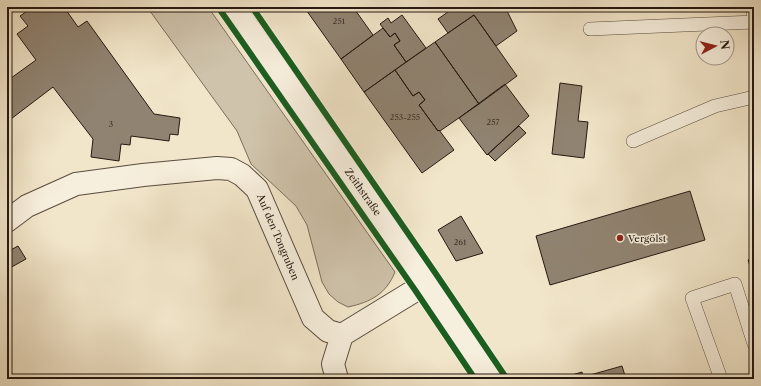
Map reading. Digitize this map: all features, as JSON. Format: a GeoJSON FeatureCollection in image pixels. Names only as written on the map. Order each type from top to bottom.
{"type":"FeatureCollection","features":[{"type":"Feature","properties":{"kind":"street","name":"Zeithstraße"},"geometry":{"type":"LineString","coordinates":[[234,7],[427,283],[490,379]]}},
{"type":"Feature","properties":{"kind":"street","name":"Auf den Tongruben"},"geometry":{"type":"LineString","coordinates":[[7,221],[27,206],[76,184],[143,175],[217,168],[231,169],[242,175],[257,189],[313,318],[328,331],[342,335]]}},
{"type":"Feature","properties":{"kind":"street"},"geometry":{"type":"LineString","coordinates":[[337,379],[333,364],[342,335],[427,283]]}},
{"type":"Feature","properties":{"kind":"lane"},"geometry":{"type":"LineString","coordinates":[[590,29],[754,22],[753,7]]}},
{"type":"Feature","properties":{"kind":"lane"},"geometry":{"type":"LineString","coordinates":[[633,141],[714,106],[754,97]]}},
{"type":"Feature","properties":{"kind":"lane"},"geometry":{"type":"LineString","coordinates":[[721,379],[692,298],[735,284],[754,344]]}},
{"type":"Feature","properties":{"kind":"shaded area"},"geometry":{"type":"Polygon","coordinates":[[[147,7],[208,7],[395,272],[387,286],[377,296],[364,303],[348,307],[338,302],[329,294],[322,282],[307,225],[296,206],[251,164],[237,131],[147,7]]]}},
{"type":"Feature","properties":{"kind":"building"},"geometry":{"type":"Polygon","coordinates":[[[33,7],[64,7],[78,27],[87,21],[154,114],[180,118],[178,135],[170,134],[169,141],[131,136],[130,145],[121,144],[119,161],[91,157],[93,139],[53,87],[7,122],[7,81],[36,60],[17,34],[28,26],[20,16],[33,7]]]}},
{"type":"Feature","properties":{"kind":"building"},"geometry":{"type":"Polygon","coordinates":[[[304,7],[353,7],[373,35],[341,59],[304,7]]]}},
{"type":"Feature","properties":{"kind":"building"},"geometry":{"type":"Polygon","coordinates":[[[455,7],[505,7],[517,31],[496,46],[474,15],[448,33],[438,19],[455,7]]]}},
{"type":"Feature","properties":{"kind":"building"},"geometry":{"type":"Polygon","coordinates":[[[402,15],[426,48],[406,62],[394,45],[400,41],[395,33],[390,37],[380,24],[388,18],[391,23],[402,15]]]}},
{"type":"Feature","properties":{"kind":"building"},"geometry":{"type":"Polygon","coordinates":[[[474,15],[517,76],[479,104],[435,42],[474,15]]]}},
{"type":"Feature","properties":{"kind":"building"},"geometry":{"type":"Polygon","coordinates":[[[383,28],[390,37],[395,33],[400,41],[394,45],[406,62],[364,92],[341,59],[383,28]]]}},
{"type":"Feature","properties":{"kind":"building"},"geometry":{"type":"Polygon","coordinates":[[[435,42],[479,104],[440,131],[438,131],[419,105],[425,100],[419,92],[413,96],[395,70],[435,42]]]}},
{"type":"Feature","properties":{"kind":"building"},"geometry":{"type":"Polygon","coordinates":[[[395,70],[413,96],[419,92],[425,100],[419,105],[454,150],[422,173],[364,92],[395,70]]]}},
{"type":"Feature","properties":{"kind":"building"},"geometry":{"type":"Polygon","coordinates":[[[560,83],[582,86],[578,121],[588,122],[584,158],[552,154],[560,83]]]}},
{"type":"Feature","properties":{"kind":"building"},"geometry":{"type":"Polygon","coordinates":[[[505,84],[529,116],[487,155],[459,118],[505,84]]]}},
{"type":"Feature","properties":{"kind":"building"},"geometry":{"type":"Polygon","coordinates":[[[519,126],[526,133],[495,161],[488,154],[519,126]]]}},
{"type":"Feature","properties":{"kind":"building","name":"Vergölst"},"geometry":{"type":"Polygon","coordinates":[[[690,191],[705,240],[550,285],[536,236],[690,191]]]}},
{"type":"Feature","properties":{"kind":"building"},"geometry":{"type":"Polygon","coordinates":[[[461,216],[483,253],[456,261],[438,230],[461,216]]]}},
{"type":"Feature","properties":{"kind":"building"},"geometry":{"type":"Polygon","coordinates":[[[18,246],[26,259],[8,269],[7,252],[18,246]]]}},
{"type":"Feature","properties":{"kind":"building"},"geometry":{"type":"Polygon","coordinates":[[[754,258],[754,278],[748,260],[754,258]]]}},
{"type":"Feature","properties":{"kind":"building"},"geometry":{"type":"Polygon","coordinates":[[[622,366],[626,379],[562,378],[582,372],[583,377],[622,366]]]}},
{"type":"Feature","properties":{"kind":"cycle path"},"geometry":{"type":"LineString","coordinates":[[218,7],[415,290],[475,379]]}},
{"type":"Feature","properties":{"kind":"cycle path"},"geometry":{"type":"LineString","coordinates":[[252,7],[507,379]]}},
{"type":"Feature","properties":{"kind":"place","name":"Vergölst"},"geometry":{"type":"Point","coordinates":[620,238]}}]}
